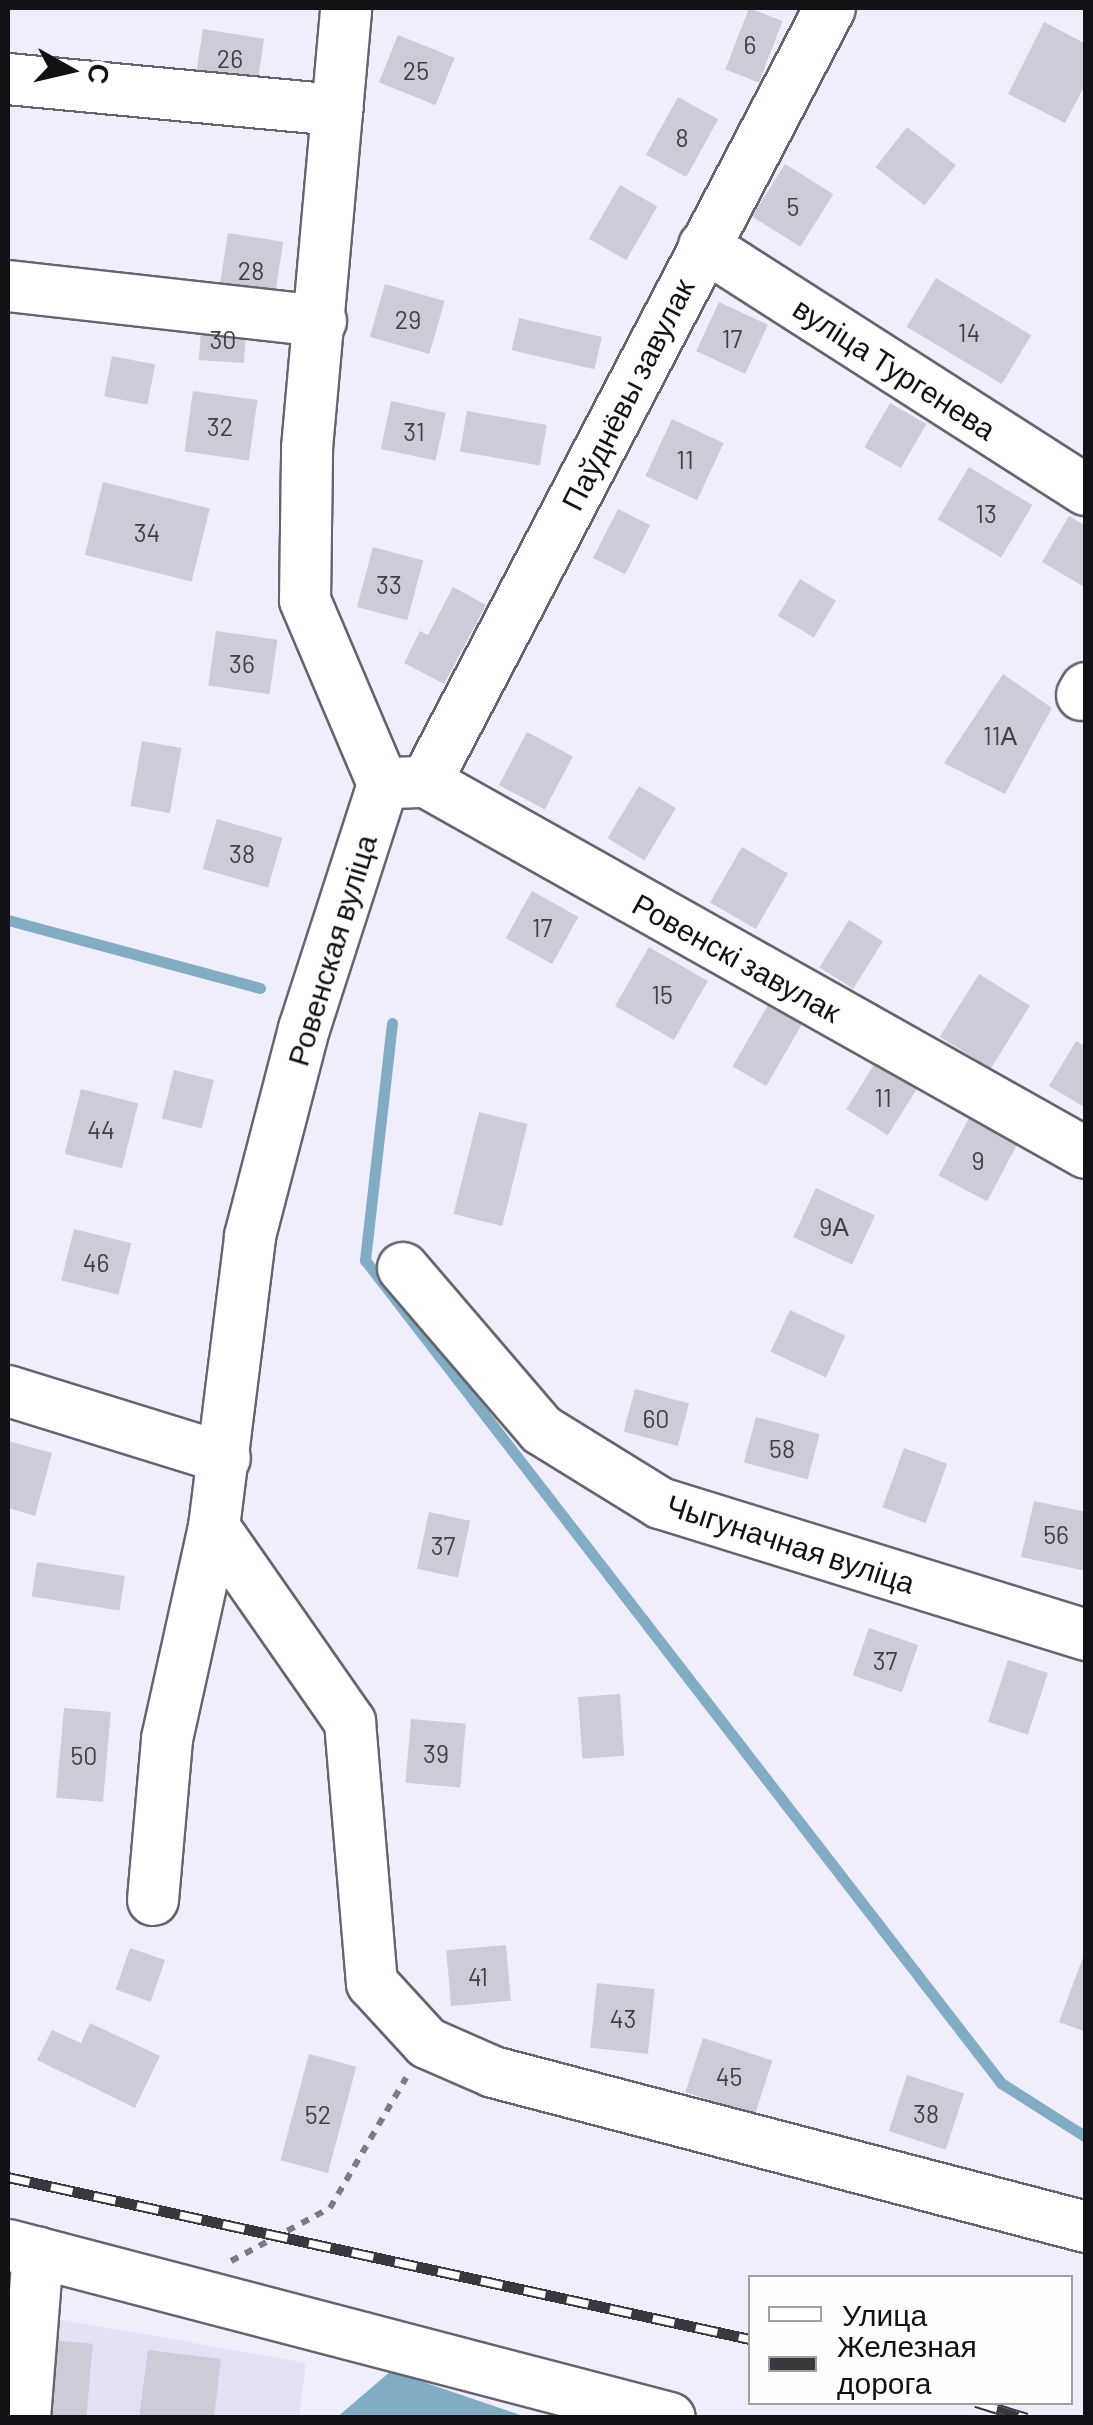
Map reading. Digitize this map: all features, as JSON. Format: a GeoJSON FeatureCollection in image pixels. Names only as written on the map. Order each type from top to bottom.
{"type":"FeatureCollection","features":[{"type":"Feature","properties":{"kind":"street"},"geometry":{"type":"LineString","coordinates":[[346,8],[307,448],[305,600],[405,783]]}},
{"type":"Feature","properties":{"kind":"street","name":"Паўднёвы завулак"},"geometry":{"type":"LineString","coordinates":[[405,783],[704,246],[830,8]]}},
{"type":"Feature","properties":{"kind":"street"},"geometry":{"type":"LineString","coordinates":[[8,79],[338,110]]}},
{"type":"Feature","properties":{"kind":"street","name":"вуліца Тургенева"},"geometry":{"type":"LineString","coordinates":[[704,246],[1086,490]]}},
{"type":"Feature","properties":{"kind":"street"},"geometry":{"type":"LineString","coordinates":[[8,286],[321,321]]}},
{"type":"Feature","properties":{"kind":"street","name":"Ровенскі завулак"},"geometry":{"type":"LineString","coordinates":[[405,783],[1086,1153]]}},
{"type":"Feature","properties":{"kind":"street","name":"Ровенская вуліца"},"geometry":{"type":"LineString","coordinates":[[154,1900],[168,1739],[214,1527],[250,1236],[304,1029],[405,783]]}},
{"type":"Feature","properties":{"kind":"street","name":"Чыгуначная вуліца"},"geometry":{"type":"LineString","coordinates":[[403,1268],[542,1430],[660,1504],[1086,1635]]}},
{"type":"Feature","properties":{"kind":"street"},"geometry":{"type":"LineString","coordinates":[[8,1391],[225,1458]]}},
{"type":"Feature","properties":{"kind":"street"},"geometry":{"type":"LineString","coordinates":[[214,1527],[350,1722],[372,1983],[427,2042],[494,2072],[1086,2226]]}},
{"type":"Feature","properties":{"kind":"street"},"geometry":{"type":"LineString","coordinates":[[25,2418],[23,2249],[670,2418]]}},
{"type":"Feature","properties":{"kind":"path"},"geometry":{"type":"LineString","coordinates":[[178,2292],[330,2208],[427,2042]]}},
{"type":"Feature","properties":{"kind":"shaded area"},"geometry":{"type":"Polygon","coordinates":[[[8,2310],[306,2363],[299,2417],[8,2417],[8,2310]]]}},
{"type":"Feature","properties":{"kind":"water"},"geometry":{"type":"Polygon","coordinates":[[[391,2371],[526,2417],[336,2418],[391,2371]]]}},
{"type":"Feature","properties":{"kind":"building"},"geometry":{"type":"Polygon","coordinates":[[[749,8],[783,21],[759,83],[725,70],[749,8]]]}},
{"type":"Feature","properties":{"kind":"building"},"geometry":{"type":"Polygon","coordinates":[[[1044,22],[1086,44],[1086,83],[1065,123],[1008,94],[1044,22]]]}},
{"type":"Feature","properties":{"kind":"building"},"geometry":{"type":"Polygon","coordinates":[[[203,29],[264,39],[256,88],[195,78],[203,29]]]}},
{"type":"Feature","properties":{"kind":"building"},"geometry":{"type":"Polygon","coordinates":[[[398,35],[455,58],[435,105],[379,82],[398,35]]]}},
{"type":"Feature","properties":{"kind":"building"},"geometry":{"type":"Polygon","coordinates":[[[678,97],[718,119],[686,177],[646,155],[678,97]]]}},
{"type":"Feature","properties":{"kind":"building"},"geometry":{"type":"Polygon","coordinates":[[[907,127],[956,165],[924,205],[876,167],[907,127]]]}},
{"type":"Feature","properties":{"kind":"building"},"geometry":{"type":"Polygon","coordinates":[[[785,164],[833,194],[800,247],[752,217],[785,164]]]}},
{"type":"Feature","properties":{"kind":"building"},"geometry":{"type":"Polygon","coordinates":[[[620,185],[657,206],[626,260],[589,239],[620,185]]]}},
{"type":"Feature","properties":{"kind":"building"},"geometry":{"type":"Polygon","coordinates":[[[228,233],[283,242],[273,308],[218,299],[228,233]]]}},
{"type":"Feature","properties":{"kind":"building"},"geometry":{"type":"Polygon","coordinates":[[[936,278],[1031,335],[1002,384],[907,327],[936,278]]]}},
{"type":"Feature","properties":{"kind":"building"},"geometry":{"type":"Polygon","coordinates":[[[385,284],[445,301],[429,354],[370,337],[385,284]]]}},
{"type":"Feature","properties":{"kind":"building"},"geometry":{"type":"Polygon","coordinates":[[[719,302],[768,325],[745,374],[696,351],[719,302]]]}},
{"type":"Feature","properties":{"kind":"building"},"geometry":{"type":"Polygon","coordinates":[[[202,315],[247,318],[244,363],[199,360],[202,315]]]}},
{"type":"Feature","properties":{"kind":"building"},"geometry":{"type":"Polygon","coordinates":[[[519,318],[602,337],[594,369],[512,350],[519,318]]]}},
{"type":"Feature","properties":{"kind":"building"},"geometry":{"type":"Polygon","coordinates":[[[112,356],[155,364],[147,405],[104,396],[112,356]]]}},
{"type":"Feature","properties":{"kind":"building"},"geometry":{"type":"Polygon","coordinates":[[[193,391],[257,400],[249,460],[185,451],[193,391]]]}},
{"type":"Feature","properties":{"kind":"building"},"geometry":{"type":"Polygon","coordinates":[[[391,401],[446,413],[436,461],[381,449],[391,401]]]}},
{"type":"Feature","properties":{"kind":"building"},"geometry":{"type":"Polygon","coordinates":[[[890,403],[926,424],[901,468],[864,447],[890,403]]]}},
{"type":"Feature","properties":{"kind":"building"},"geometry":{"type":"Polygon","coordinates":[[[467,411],[547,425],[540,465],[460,451],[467,411]]]}},
{"type":"Feature","properties":{"kind":"building"},"geometry":{"type":"Polygon","coordinates":[[[672,419],[724,443],[697,500],[645,476],[672,419]]]}},
{"type":"Feature","properties":{"kind":"building"},"geometry":{"type":"Polygon","coordinates":[[[969,467],[1032,505],[1001,557],[938,519],[969,467]]]}},
{"type":"Feature","properties":{"kind":"building"},"geometry":{"type":"Polygon","coordinates":[[[103,482],[210,509],[192,581],[85,555],[103,482]]]}},
{"type":"Feature","properties":{"kind":"building"},"geometry":{"type":"Polygon","coordinates":[[[618,509],[650,525],[625,574],[593,558],[618,509]]]}},
{"type":"Feature","properties":{"kind":"building"},"geometry":{"type":"Polygon","coordinates":[[[1069,516],[1086,526],[1086,588],[1042,562],[1069,516]]]}},
{"type":"Feature","properties":{"kind":"building"},"geometry":{"type":"Polygon","coordinates":[[[373,547],[423,560],[407,620],[357,607],[373,547]]]}},
{"type":"Feature","properties":{"kind":"building"},"geometry":{"type":"Polygon","coordinates":[[[800,579],[836,601],[814,637],[778,616],[800,579]]]}},
{"type":"Feature","properties":{"kind":"building"},"geometry":{"type":"Polygon","coordinates":[[[453,587],[486,605],[444,684],[404,663],[420,631],[428,635],[453,587]]]}},
{"type":"Feature","properties":{"kind":"building"},"geometry":{"type":"Polygon","coordinates":[[[216,631],[277,640],[270,694],[208,685],[216,631]]]}},
{"type":"Feature","properties":{"kind":"building"},"geometry":{"type":"Polygon","coordinates":[[[1003,674],[1052,708],[1005,794],[944,763],[1003,674]]]}},
{"type":"Feature","properties":{"kind":"building"},"geometry":{"type":"Polygon","coordinates":[[[527,732],[573,756],[545,809],[499,785],[527,732]]]}},
{"type":"Feature","properties":{"kind":"building"},"geometry":{"type":"Polygon","coordinates":[[[142,741],[181,748],[170,813],[131,806],[142,741]]]}},
{"type":"Feature","properties":{"kind":"building"},"geometry":{"type":"Polygon","coordinates":[[[639,786],[676,808],[644,860],[608,838],[639,786]]]}},
{"type":"Feature","properties":{"kind":"building"},"geometry":{"type":"Polygon","coordinates":[[[217,819],[282,838],[268,888],[203,869],[217,819]]]}},
{"type":"Feature","properties":{"kind":"building"},"geometry":{"type":"Polygon","coordinates":[[[742,847],[788,874],[756,929],[710,902],[742,847]]]}},
{"type":"Feature","properties":{"kind":"building"},"geometry":{"type":"Polygon","coordinates":[[[532,891],[578,917],[552,964],[506,938],[532,891]]]}},
{"type":"Feature","properties":{"kind":"building"},"geometry":{"type":"Polygon","coordinates":[[[849,920],[883,941],[853,989],[819,967],[849,920]]]}},
{"type":"Feature","properties":{"kind":"building"},"geometry":{"type":"Polygon","coordinates":[[[649,947],[708,981],[674,1040],[615,1006],[649,947]]]}},
{"type":"Feature","properties":{"kind":"building"},"geometry":{"type":"Polygon","coordinates":[[[979,974],[1030,1006],[991,1069],[940,1037],[979,974]]]}},
{"type":"Feature","properties":{"kind":"building"},"geometry":{"type":"Polygon","coordinates":[[[768,1005],[802,1024],[766,1086],[733,1066],[768,1005]]]}},
{"type":"Feature","properties":{"kind":"building"},"geometry":{"type":"Polygon","coordinates":[[[1076,1041],[1086,1047],[1086,1108],[1049,1086],[1076,1041]]]}},
{"type":"Feature","properties":{"kind":"building"},"geometry":{"type":"Polygon","coordinates":[[[877,1060],[919,1086],[888,1135],[846,1109],[877,1060]]]}},
{"type":"Feature","properties":{"kind":"building"},"geometry":{"type":"Polygon","coordinates":[[[174,1070],[214,1080],[202,1128],[162,1119],[174,1070]]]}},
{"type":"Feature","properties":{"kind":"building"},"geometry":{"type":"Polygon","coordinates":[[[81,1089],[138,1103],[122,1168],[65,1154],[81,1089]]]}},
{"type":"Feature","properties":{"kind":"building"},"geometry":{"type":"Polygon","coordinates":[[[479,1112],[528,1124],[502,1226],[454,1214],[479,1112]]]}},
{"type":"Feature","properties":{"kind":"building"},"geometry":{"type":"Polygon","coordinates":[[[969,1118],[1018,1144],[987,1201],[938,1175],[969,1118]]]}},
{"type":"Feature","properties":{"kind":"building"},"geometry":{"type":"Polygon","coordinates":[[[816,1188],[875,1215],[852,1264],[793,1237],[816,1188]]]}},
{"type":"Feature","properties":{"kind":"building"},"geometry":{"type":"Polygon","coordinates":[[[74,1229],[131,1243],[118,1295],[61,1280],[74,1229]]]}},
{"type":"Feature","properties":{"kind":"building"},"geometry":{"type":"Polygon","coordinates":[[[790,1310],[845,1336],[826,1377],[771,1352],[790,1310]]]}},
{"type":"Feature","properties":{"kind":"building"},"geometry":{"type":"Polygon","coordinates":[[[635,1389],[689,1403],[678,1446],[624,1432],[635,1389]]]}},
{"type":"Feature","properties":{"kind":"building"},"geometry":{"type":"Polygon","coordinates":[[[756,1417],[820,1434],[808,1479],[744,1462],[756,1417]]]}},
{"type":"Feature","properties":{"kind":"building"},"geometry":{"type":"Polygon","coordinates":[[[8,1441],[52,1453],[35,1516],[8,1508],[8,1441]]]}},
{"type":"Feature","properties":{"kind":"building"},"geometry":{"type":"Polygon","coordinates":[[[904,1448],[947,1464],[926,1523],[882,1507],[904,1448]]]}},
{"type":"Feature","properties":{"kind":"building"},"geometry":{"type":"Polygon","coordinates":[[[1034,1501],[1086,1512],[1086,1571],[1021,1557],[1034,1501]]]}},
{"type":"Feature","properties":{"kind":"building"},"geometry":{"type":"Polygon","coordinates":[[[429,1512],[470,1521],[458,1577],[417,1569],[429,1512]]]}},
{"type":"Feature","properties":{"kind":"building"},"geometry":{"type":"Polygon","coordinates":[[[37,1562],[125,1576],[119,1610],[32,1597],[37,1562]]]}},
{"type":"Feature","properties":{"kind":"building"},"geometry":{"type":"Polygon","coordinates":[[[869,1628],[918,1645],[902,1692],[853,1675],[869,1628]]]}},
{"type":"Feature","properties":{"kind":"building"},"geometry":{"type":"Polygon","coordinates":[[[1008,1660],[1048,1673],[1028,1735],[988,1722],[1008,1660]]]}},
{"type":"Feature","properties":{"kind":"building"},"geometry":{"type":"Polygon","coordinates":[[[620,1694],[624,1756],[582,1759],[578,1697],[620,1694]]]}},
{"type":"Feature","properties":{"kind":"building"},"geometry":{"type":"Polygon","coordinates":[[[64,1708],[111,1712],[103,1802],[56,1798],[64,1708]]]}},
{"type":"Feature","properties":{"kind":"building"},"geometry":{"type":"Polygon","coordinates":[[[411,1719],[466,1724],[460,1788],[405,1783],[411,1719]]]}},
{"type":"Feature","properties":{"kind":"building"},"geometry":{"type":"Polygon","coordinates":[[[506,1945],[511,2001],[451,2006],[446,1950],[506,1945]]]}},
{"type":"Feature","properties":{"kind":"building"},"geometry":{"type":"Polygon","coordinates":[[[130,1948],[165,1960],[151,2002],[116,1990],[130,1948]]]}},
{"type":"Feature","properties":{"kind":"building"},"geometry":{"type":"Polygon","coordinates":[[[1086,1949],[1086,2032],[1059,2022],[1086,1949]]]}},
{"type":"Feature","properties":{"kind":"building"},"geometry":{"type":"Polygon","coordinates":[[[597,1983],[655,1989],[648,2054],[590,2048],[597,1983]]]}},
{"type":"Feature","properties":{"kind":"building"},"geometry":{"type":"Polygon","coordinates":[[[90,2023],[160,2056],[135,2108],[37,2060],[52,2030],[81,2043],[90,2023]]]}},
{"type":"Feature","properties":{"kind":"building"},"geometry":{"type":"Polygon","coordinates":[[[703,2038],[772,2061],[755,2115],[685,2092],[703,2038]]]}},
{"type":"Feature","properties":{"kind":"building"},"geometry":{"type":"Polygon","coordinates":[[[309,2054],[356,2067],[328,2173],[281,2160],[309,2054]]]}},
{"type":"Feature","properties":{"kind":"building"},"geometry":{"type":"Polygon","coordinates":[[[907,2075],[964,2094],[946,2150],[889,2131],[907,2075]]]}},
{"type":"Feature","properties":{"kind":"building"},"geometry":{"type":"Polygon","coordinates":[[[49,2340],[93,2344],[86,2418],[42,2418],[49,2340]]]}},
{"type":"Feature","properties":{"kind":"building"},"geometry":{"type":"Polygon","coordinates":[[[148,2350],[221,2359],[214,2418],[139,2418],[148,2350]]]}},
{"type":"Feature","properties":{"kind":"waterway"},"geometry":{"type":"LineString","coordinates":[[8,920],[260,988]]}},
{"type":"Feature","properties":{"kind":"waterway"},"geometry":{"type":"LineString","coordinates":[[392,1023],[365,1260],[1001,2083],[1086,2137]]}},
{"type":"Feature","properties":{"kind":"railway"},"geometry":{"type":"LineString","coordinates":[[8,2177],[748,2339]]}},
{"type":"Feature","properties":{"kind":"railway"},"geometry":{"type":"LineString","coordinates":[[986,2405],[1027,2418]]}}]}
